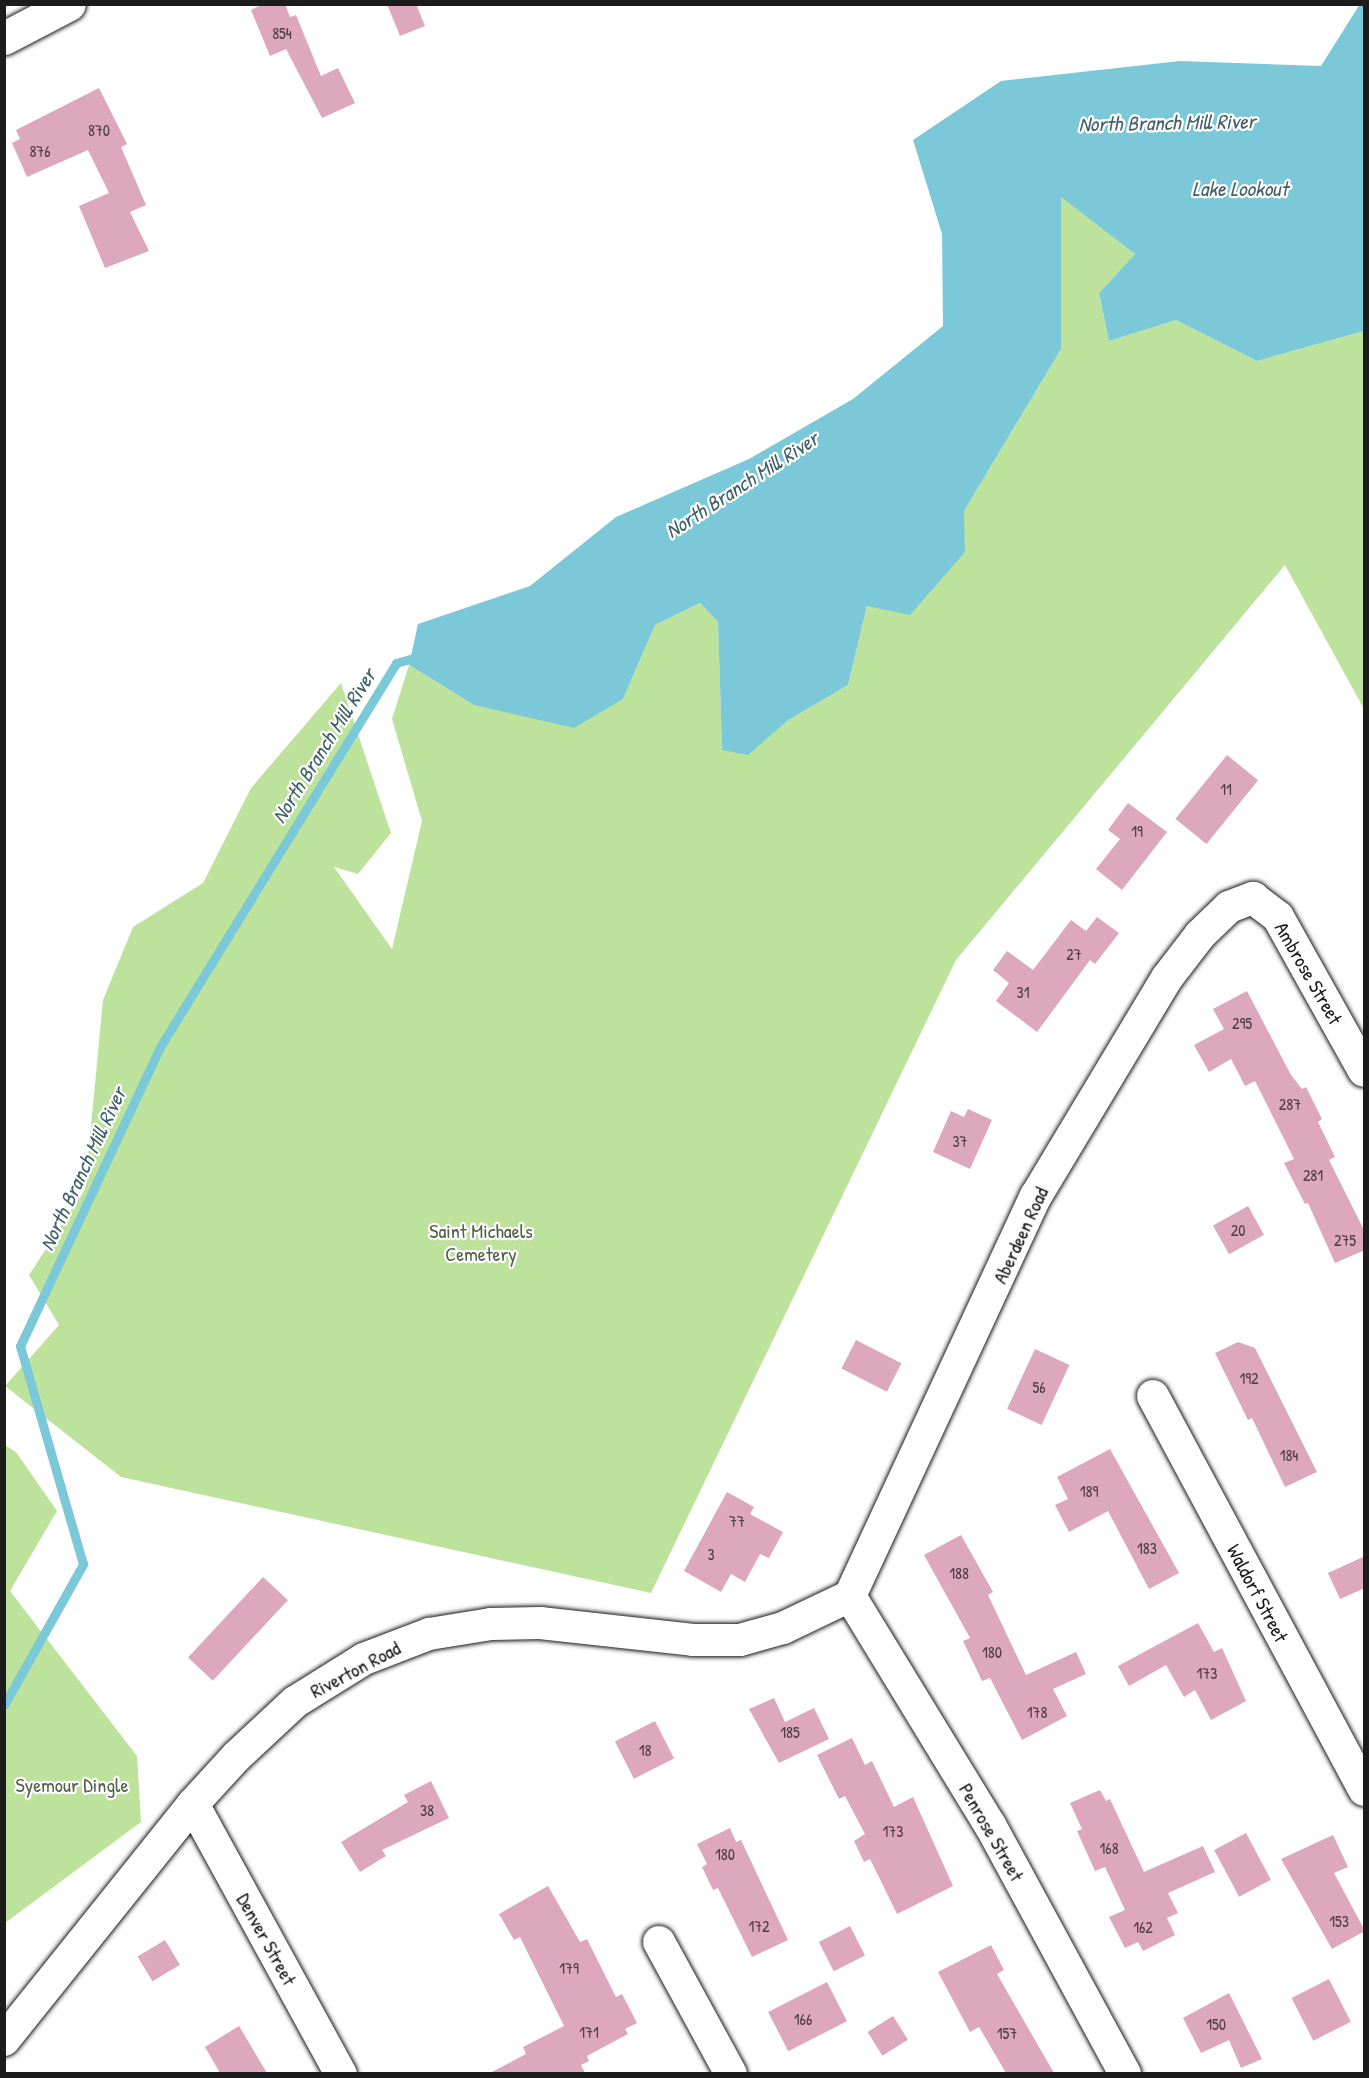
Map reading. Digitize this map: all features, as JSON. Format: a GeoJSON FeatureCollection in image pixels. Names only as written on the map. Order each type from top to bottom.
{"type":"FeatureCollection","features":[{"type":"Feature","properties":{"kind":"main road"},"geometry":{"type":"LineString","coordinates":[[4,38],[69,4]]}},
{"type":"Feature","properties":{"kind":"street","name":"Ambrose Street"},"geometry":{"type":"LineString","coordinates":[[1237,903],[1254,898],[1278,917],[1365,1071]]}},
{"type":"Feature","properties":{"kind":"street","name":"Aberdeen Road"},"geometry":{"type":"LineString","coordinates":[[850,1596],[1036,1196],[1167,978],[1209,925],[1237,903]]}},
{"type":"Feature","properties":{"kind":"street","name":"Waldorf Street"},"geometry":{"type":"LineString","coordinates":[[1153,1396],[1365,1790]]}},
{"type":"Feature","properties":{"kind":"street","name":"Riverton Road"},"geometry":{"type":"LineString","coordinates":[[4,2040],[194,1803],[258,1735],[315,1688],[364,1659],[429,1634],[470,1625],[540,1623],[693,1640],[740,1640],[783,1628],[850,1596]]}},
{"type":"Feature","properties":{"kind":"street","name":"Penrose Street"},"geometry":{"type":"LineString","coordinates":[[850,1596],[990,1825],[1125,2073]]}},
{"type":"Feature","properties":{"kind":"street","name":"Denver Street"},"geometry":{"type":"LineString","coordinates":[[194,1803],[341,2073]]}},
{"type":"Feature","properties":{"kind":"street"},"geometry":{"type":"LineString","coordinates":[[659,1942],[731,2073]]}},
{"type":"Feature","properties":{"kind":"green space","name":"Saint Michaels Cemetery"},"geometry":{"type":"Polygon","coordinates":[[[1061,196],[1135,254],[1099,293],[1109,341],[1176,320],[1257,361],[1364,331],[1364,709],[1285,565],[956,960],[651,1593],[121,1477],[5,1386],[59,1325],[29,1275],[85,1189],[103,1000],[133,927],[203,883],[251,788],[341,683],[391,833],[358,874],[334,867],[392,949],[422,821],[392,719],[409,665],[474,705],[623,699],[655,625],[700,603],[718,622],[722,750],[787,721],[848,685],[867,606],[964,552],[964,511],[1061,349],[1061,196]]]}},
{"type":"Feature","properties":{"kind":"green space","name":"Syemour Dingle"},"geometry":{"type":"Polygon","coordinates":[[[5,1445],[16,1452],[57,1511],[10,1591],[137,1756],[141,1822],[5,1923],[5,1445]]]}},
{"type":"Feature","properties":{"kind":"water","name":"Lake Lookout"},"geometry":{"type":"Polygon","coordinates":[[[1360,4],[1364,5],[1364,331],[1257,361],[1176,320],[1109,341],[1099,293],[1135,254],[1061,197],[1061,349],[964,511],[965,552],[910,615],[867,606],[848,685],[787,721],[748,755],[722,750],[718,622],[700,603],[655,625],[623,699],[574,728],[474,705],[409,665],[418,624],[530,586],[616,517],[749,459],[853,399],[943,326],[942,234],[913,140],[1001,81],[1180,61],[1321,66],[1360,4]]]}},
{"type":"Feature","properties":{"kind":"building"},"geometry":{"type":"Polygon","coordinates":[[[263,4],[285,4],[290,17],[296,15],[321,76],[338,68],[355,103],[322,118],[286,49],[270,56],[251,10],[263,4]]]}},
{"type":"Feature","properties":{"kind":"building"},"geometry":{"type":"Polygon","coordinates":[[[387,4],[416,4],[425,26],[400,36],[387,4]]]}},
{"type":"Feature","properties":{"kind":"building"},"geometry":{"type":"Polygon","coordinates":[[[99,88],[127,144],[121,147],[146,205],[130,212],[149,251],[105,268],[79,206],[109,193],[88,150],[27,177],[12,143],[20,139],[16,130],[99,88]]]}},
{"type":"Feature","properties":{"kind":"building"},"geometry":{"type":"Polygon","coordinates":[[[1227,755],[1258,780],[1206,844],[1175,819],[1227,755]]]}},
{"type":"Feature","properties":{"kind":"building"},"geometry":{"type":"Polygon","coordinates":[[[1128,803],[1167,832],[1122,890],[1096,869],[1120,839],[1108,830],[1128,803]]]}},
{"type":"Feature","properties":{"kind":"building"},"geometry":{"type":"Polygon","coordinates":[[[1097,917],[1119,933],[1095,964],[1090,960],[1037,1032],[996,1001],[1009,983],[993,970],[1007,951],[1033,970],[1071,920],[1086,931],[1097,917]]]}},
{"type":"Feature","properties":{"kind":"building"},"geometry":{"type":"Polygon","coordinates":[[[1247,991],[1291,1075],[1302,1089],[1306,1087],[1322,1119],[1318,1122],[1335,1157],[1329,1160],[1365,1232],[1365,1250],[1335,1263],[1308,1203],[1305,1204],[1284,1163],[1294,1159],[1255,1081],[1245,1086],[1231,1059],[1209,1072],[1194,1045],[1224,1029],[1213,1009],[1247,991]]]}},
{"type":"Feature","properties":{"kind":"building"},"geometry":{"type":"Polygon","coordinates":[[[968,1109],[992,1120],[970,1169],[933,1152],[951,1111],[964,1117],[968,1109]]]}},
{"type":"Feature","properties":{"kind":"building"},"geometry":{"type":"Polygon","coordinates":[[[1248,1206],[1264,1235],[1229,1254],[1213,1225],[1248,1206]]]}},
{"type":"Feature","properties":{"kind":"building"},"geometry":{"type":"Polygon","coordinates":[[[856,1340],[901,1363],[887,1392],[841,1369],[856,1340]]]}},
{"type":"Feature","properties":{"kind":"building"},"geometry":{"type":"Polygon","coordinates":[[[1238,1342],[1255,1348],[1317,1472],[1285,1487],[1252,1418],[1248,1420],[1215,1353],[1238,1342]]]}},
{"type":"Feature","properties":{"kind":"building"},"geometry":{"type":"Polygon","coordinates":[[[1035,1349],[1069,1365],[1042,1425],[1007,1409],[1035,1349]]]}},
{"type":"Feature","properties":{"kind":"building"},"geometry":{"type":"Polygon","coordinates":[[[1110,1449],[1179,1573],[1149,1589],[1108,1511],[1069,1532],[1055,1505],[1068,1499],[1057,1477],[1110,1449]]]}},
{"type":"Feature","properties":{"kind":"building"},"geometry":{"type":"Polygon","coordinates":[[[727,1492],[754,1507],[750,1514],[783,1532],[769,1558],[760,1554],[745,1582],[731,1574],[721,1592],[684,1571],[727,1492]]]}},
{"type":"Feature","properties":{"kind":"building"},"geometry":{"type":"Polygon","coordinates":[[[961,1535],[993,1592],[988,1595],[1026,1675],[1076,1652],[1086,1674],[1053,1689],[1067,1716],[1022,1740],[990,1678],[982,1681],[963,1641],[970,1638],[924,1555],[961,1535]]]}},
{"type":"Feature","properties":{"kind":"building"},"geometry":{"type":"Polygon","coordinates":[[[1365,1556],[1365,1588],[1340,1599],[1328,1573],[1365,1556]]]}},
{"type":"Feature","properties":{"kind":"building"},"geometry":{"type":"Polygon","coordinates":[[[263,1577],[288,1600],[213,1681],[188,1657],[263,1577]]]}},
{"type":"Feature","properties":{"kind":"building"},"geometry":{"type":"Polygon","coordinates":[[[1198,1623],[1214,1652],[1222,1648],[1246,1701],[1211,1720],[1195,1690],[1184,1697],[1166,1665],[1129,1686],[1118,1666],[1198,1623]]]}},
{"type":"Feature","properties":{"kind":"building"},"geometry":{"type":"Polygon","coordinates":[[[774,1698],[785,1722],[814,1708],[829,1739],[779,1763],[749,1709],[774,1698]]]}},
{"type":"Feature","properties":{"kind":"building"},"geometry":{"type":"Polygon","coordinates":[[[655,1721],[674,1758],[634,1779],[615,1741],[655,1721]]]}},
{"type":"Feature","properties":{"kind":"building"},"geometry":{"type":"Polygon","coordinates":[[[852,1738],[865,1765],[872,1761],[894,1807],[913,1797],[953,1886],[897,1914],[870,1859],[864,1862],[854,1841],[865,1834],[845,1796],[839,1799],[817,1755],[852,1738]]]}},
{"type":"Feature","properties":{"kind":"building"},"geometry":{"type":"Polygon","coordinates":[[[431,1781],[449,1818],[382,1850],[386,1856],[360,1872],[341,1842],[408,1802],[404,1795],[431,1781]]]}},
{"type":"Feature","properties":{"kind":"building"},"geometry":{"type":"Polygon","coordinates":[[[1100,1790],[1106,1801],[1110,1799],[1144,1872],[1203,1846],[1215,1872],[1168,1893],[1178,1913],[1167,1918],[1175,1935],[1143,1951],[1138,1942],[1125,1948],[1109,1917],[1125,1910],[1105,1867],[1095,1871],[1077,1831],[1082,1829],[1070,1803],[1100,1790]]]}},
{"type":"Feature","properties":{"kind":"building"},"geometry":{"type":"Polygon","coordinates":[[[730,1828],[736,1842],[741,1840],[788,1940],[752,1957],[718,1888],[713,1890],[702,1867],[707,1864],[697,1844],[730,1828]]]}},
{"type":"Feature","properties":{"kind":"building"},"geometry":{"type":"Polygon","coordinates":[[[1246,1833],[1271,1880],[1239,1897],[1214,1850],[1246,1833]]]}},
{"type":"Feature","properties":{"kind":"building"},"geometry":{"type":"Polygon","coordinates":[[[1333,1835],[1348,1867],[1334,1873],[1365,1931],[1332,1949],[1281,1859],[1333,1835]]]}},
{"type":"Feature","properties":{"kind":"building"},"geometry":{"type":"Polygon","coordinates":[[[548,1886],[580,1942],[587,1939],[616,1997],[622,1994],[637,2023],[625,2029],[628,2034],[587,2056],[589,2061],[581,2065],[585,2073],[490,2073],[526,2054],[523,2047],[564,2026],[520,1937],[514,1940],[499,1914],[548,1886]]]}},
{"type":"Feature","properties":{"kind":"building"},"geometry":{"type":"Polygon","coordinates":[[[850,1926],[865,1955],[834,1971],[819,1942],[850,1926]]]}},
{"type":"Feature","properties":{"kind":"building"},"geometry":{"type":"Polygon","coordinates":[[[165,1940],[180,1965],[153,1981],[138,1956],[165,1940]]]}},
{"type":"Feature","properties":{"kind":"building"},"geometry":{"type":"Polygon","coordinates":[[[991,1945],[1004,1970],[997,1974],[1054,2073],[1006,2073],[979,2027],[970,2032],[938,1972],[991,1945]]]}},
{"type":"Feature","properties":{"kind":"building"},"geometry":{"type":"Polygon","coordinates":[[[1329,1979],[1351,2022],[1313,2041],[1292,1998],[1329,1979]]]}},
{"type":"Feature","properties":{"kind":"building"},"geometry":{"type":"Polygon","coordinates":[[[827,1982],[847,2021],[788,2051],[768,2012],[827,1982]]]}},
{"type":"Feature","properties":{"kind":"building"},"geometry":{"type":"Polygon","coordinates":[[[1229,1993],[1262,2059],[1241,2068],[1229,2040],[1201,2053],[1183,2018],[1229,1993]]]}},
{"type":"Feature","properties":{"kind":"building"},"geometry":{"type":"Polygon","coordinates":[[[893,2016],[908,2040],[882,2056],[868,2032],[893,2016]]]}},
{"type":"Feature","properties":{"kind":"building"},"geometry":{"type":"Polygon","coordinates":[[[239,2026],[267,2073],[220,2073],[205,2047],[239,2026]]]}},
{"type":"Feature","properties":{"kind":"waterway","name":"North Branch Mill River"},"geometry":{"type":"LineString","coordinates":[[4,1705],[83,1564],[20,1346],[160,1047],[396,663],[420,656]]}}]}
